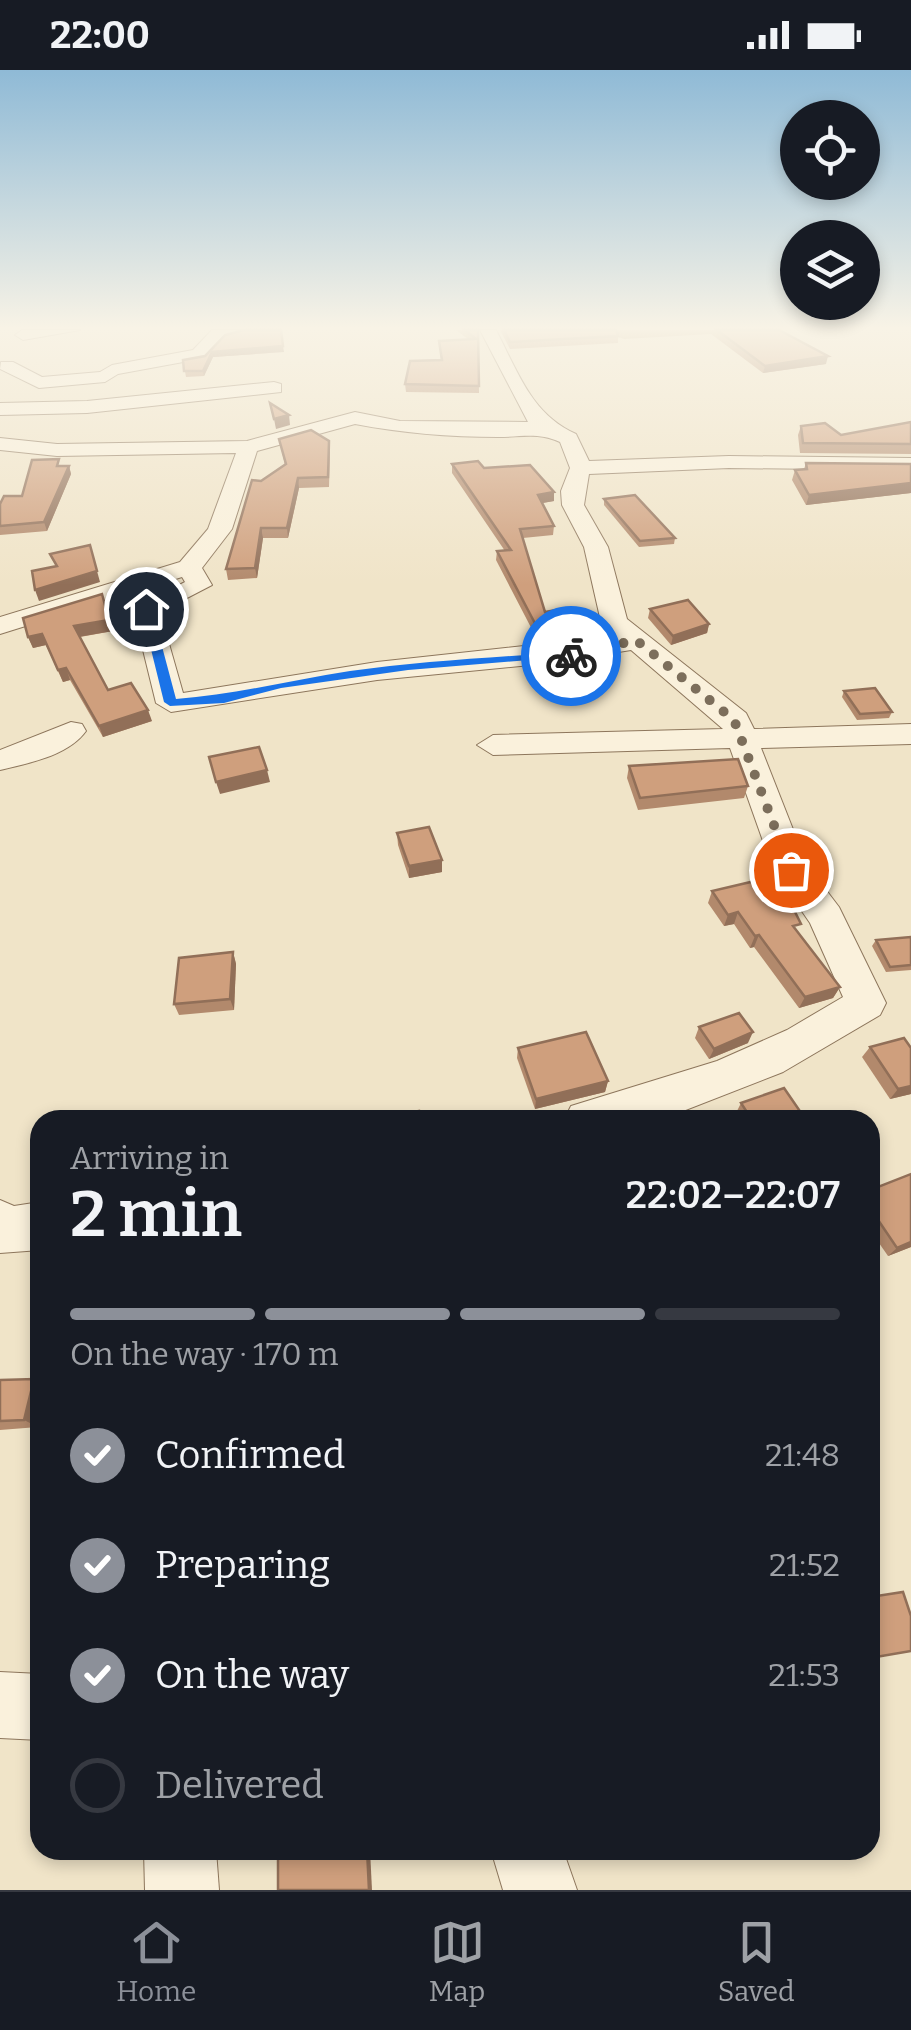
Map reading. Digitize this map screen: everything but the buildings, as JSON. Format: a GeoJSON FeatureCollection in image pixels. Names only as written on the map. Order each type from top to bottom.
{"type":"FeatureCollection","features":[{"type":"Feature","properties":{"kind":"street"},"geometry":{"type":"LineString","coordinates":[[532,415],[544,427],[569,438],[582,468],[572,491],[573,505],[596,547],[614,622],[734,720],[745,740],[791,870],[826,917],[866,1003],[818,1038],[657,1103],[628,1110]]}},
{"type":"Feature","properties":{"kind":"street"},"geometry":{"type":"LineString","coordinates":[[0,444],[57,450],[248,447],[355,418],[400,428],[500,432],[544,427]]}},
{"type":"Feature","properties":{"kind":"street"},"geometry":{"type":"LineString","coordinates":[[0,626],[189,568],[205,556],[233,496],[248,447]]}},
{"type":"Feature","properties":{"kind":"street"},"geometry":{"type":"LineString","coordinates":[[582,468],[730,462],[911,464]]}},
{"type":"Feature","properties":{"kind":"street"},"geometry":{"type":"LineString","coordinates":[[189,568],[198,584],[146,609],[170,702],[224,699],[281,685],[408,666],[572,656],[636,640]]}},
{"type":"Feature","properties":{"kind":"street"},"geometry":{"type":"LineString","coordinates":[[0,760],[35,750],[71,731]]}},
{"type":"Feature","properties":{"kind":"street"},"geometry":{"type":"LineString","coordinates":[[493,745],[911,734]]}},
{"type":"Feature","properties":{"kind":"street"},"geometry":{"type":"LineString","coordinates":[[0,1704],[30,1706]]}},
{"type":"Feature","properties":{"kind":"street"},"geometry":{"type":"LineString","coordinates":[[180,1860],[182,1890]]}},
{"type":"Feature","properties":{"kind":"street"},"geometry":{"type":"LineString","coordinates":[[530,1860],[540,1890]]}},
{"type":"Feature","properties":{"kind":"way so far"},"geometry":{"type":"LineString","coordinates":[[571,656],[636,640],[734,720],[745,740],[791,870]]}},
{"type":"Feature","properties":{"kind":"route"},"geometry":{"type":"LineString","coordinates":[[146,609],[170,702],[224,699],[281,685],[408,666],[571,656]]}}]}
